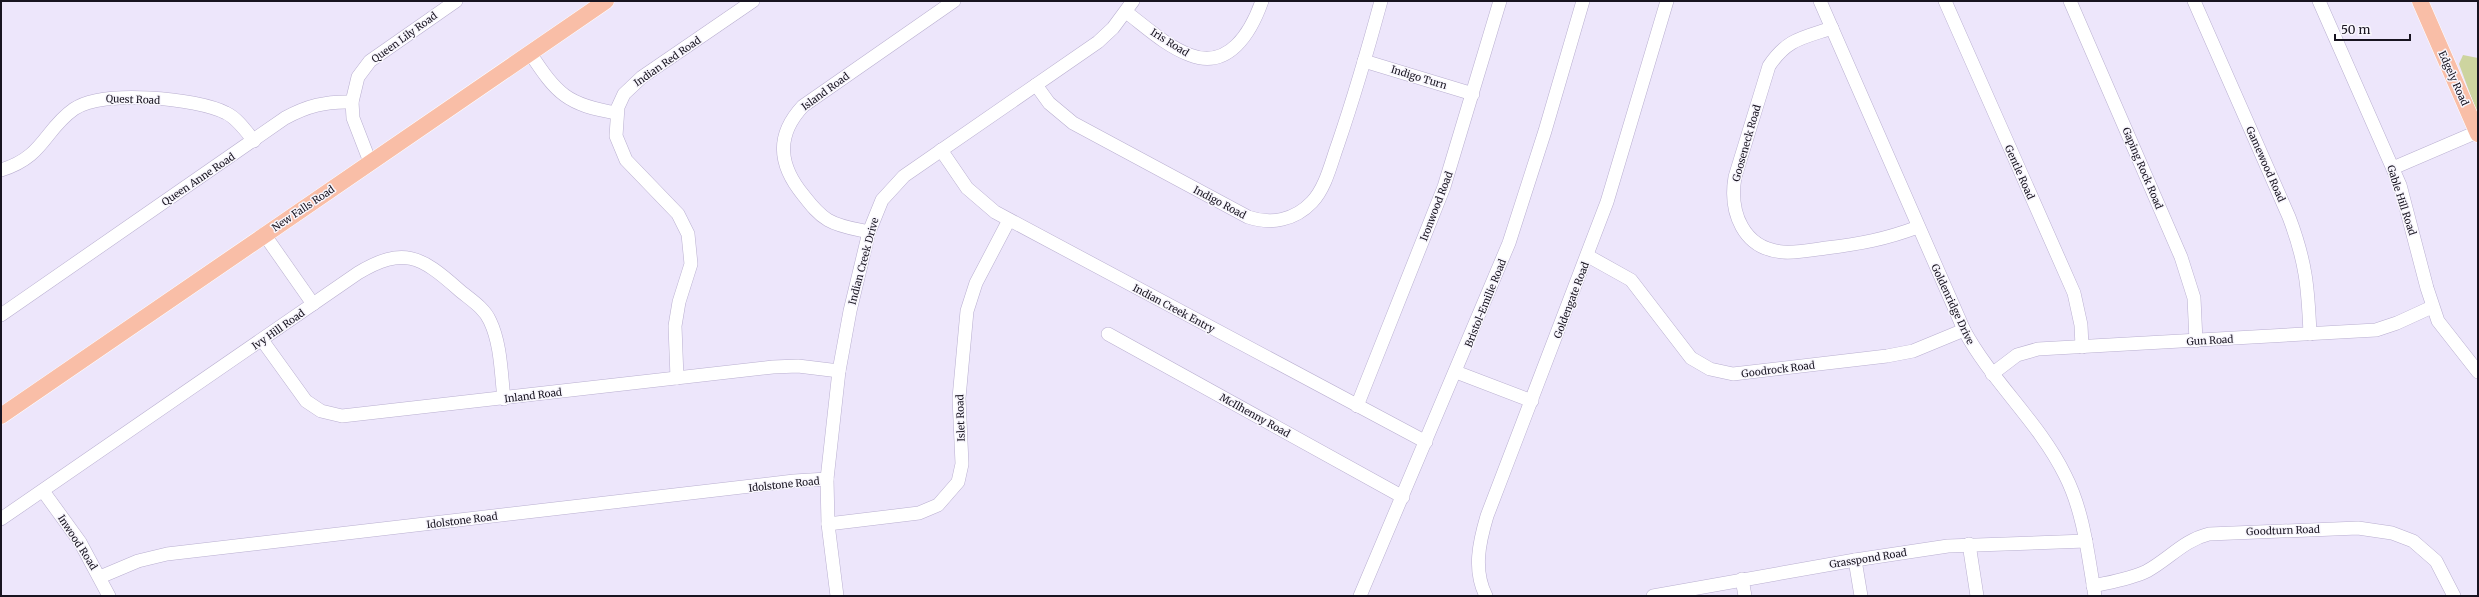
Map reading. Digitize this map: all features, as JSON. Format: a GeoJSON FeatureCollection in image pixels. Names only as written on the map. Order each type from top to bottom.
{"type":"FeatureCollection","features":[{"type":"Feature","properties":{"kind":"main road","name":"New Falls Road"},"geometry":{"type":"LineString","coordinates":[[1,416],[264,234],[606,1]]}},
{"type":"Feature","properties":{"kind":"main road","name":"Edgely Road"},"geometry":{"type":"LineString","coordinates":[[2420,1],[2478,133]]}},
{"type":"Feature","properties":{"kind":"street","name":"Queen Lily Road"},"geometry":{"type":"LineString","coordinates":[[352,102],[358,78],[370,61],[456,1]]}},
{"type":"Feature","properties":{"kind":"street","name":"Indian Red Road"},"geometry":{"type":"LineString","coordinates":[[677,378],[675,326],[678,308],[691,264],[688,234],[678,214],[626,160],[616,136],[617,113],[624,94],[642,76],[753,1]]}},
{"type":"Feature","properties":{"kind":"street","name":"Island Road"},"geometry":{"type":"LineString","coordinates":[[869,232],[829,220],[811,206],[797,187],[785,166],[784,146],[786,130],[793,117],[803,106],[954,1]]}},
{"type":"Feature","properties":{"kind":"street","name":"Indian Creek Drive"},"geometry":{"type":"LineString","coordinates":[[837,596],[828,524],[827,479],[839,371],[850,311],[869,232],[882,200],[904,176],[1098,42],[1126,12],[1133,1]]}},
{"type":"Feature","properties":{"kind":"street","name":"Iris Road"},"geometry":{"type":"LineString","coordinates":[[1126,12],[1179,50],[1190,56],[1210,58],[1227,52],[1241,43],[1250,29],[1262,1]]}},
{"type":"Feature","properties":{"kind":"street","name":"Indigo Road"},"geometry":{"type":"LineString","coordinates":[[1036,85],[1049,103],[1073,123],[1228,208],[1248,217],[1268,222],[1279,221],[1300,212],[1319,194],[1334,156],[1381,1]]}},
{"type":"Feature","properties":{"kind":"street","name":"Ironwood Road"},"geometry":{"type":"LineString","coordinates":[[1357,406],[1444,188],[1500,1]]}},
{"type":"Feature","properties":{"kind":"street","name":"Bristol-Emilie Road"},"geometry":{"type":"LineString","coordinates":[[1360,596],[1456,372],[1523,205],[1583,1]]}},
{"type":"Feature","properties":{"kind":"street","name":"Goldengate Road"},"geometry":{"type":"LineString","coordinates":[[1486,596],[1478,568],[1478,544],[1487,516],[1588,256],[1618,170],[1667,1]]}},
{"type":"Feature","properties":{"kind":"street","name":"Goldenridge Drive"},"geometry":{"type":"LineString","coordinates":[[1820,1],[1964,330],[1992,374],[2042,438],[2065,475],[2086,541],[2094,591]]}},
{"type":"Feature","properties":{"kind":"street","name":"Gentle Road"},"geometry":{"type":"LineString","coordinates":[[1945,1],[2074,293],[2081,325],[2082,346]]}},
{"type":"Feature","properties":{"kind":"street","name":"Gaping Rock Road"},"geometry":{"type":"LineString","coordinates":[[2070,1],[2181,257],[2194,298],[2196,341]]}},
{"type":"Feature","properties":{"kind":"street","name":"Gamewood Road"},"geometry":{"type":"LineString","coordinates":[[2194,1],[2286,210],[2302,252],[2308,293],[2310,334]]}},
{"type":"Feature","properties":{"kind":"street","name":"Gable Hill Road"},"geometry":{"type":"LineString","coordinates":[[2319,1],[2393,168],[2407,210],[2432,306],[2445,332],[2478,372]]}},
{"type":"Feature","properties":{"kind":"street","name":"Gooseneck Road"},"geometry":{"type":"LineString","coordinates":[[1832,28],[1788,45],[1780,51],[1770,66],[1735,177],[1733,196],[1739,224],[1745,234],[1755,242],[1785,252],[1878,241],[1918,227]]}},
{"type":"Feature","properties":{"kind":"street"},"geometry":{"type":"LineString","coordinates":[[530,53],[547,79],[560,93],[573,103],[617,113]]}},
{"type":"Feature","properties":{"kind":"street","name":"Indigo Turn"},"geometry":{"type":"LineString","coordinates":[[1364,61],[1473,94]]}},
{"type":"Feature","properties":{"kind":"street","name":"Quest Road"},"geometry":{"type":"LineString","coordinates":[[1,170],[23,161],[34,153],[62,118],[74,108],[96,99],[112,97],[208,105],[228,114],[254,141]]}},
{"type":"Feature","properties":{"kind":"street","name":"Queen Anne Road"},"geometry":{"type":"LineString","coordinates":[[1,315],[254,141],[285,118],[308,106],[324,102],[352,102]]}},
{"type":"Feature","properties":{"kind":"street"},"geometry":{"type":"LineString","coordinates":[[352,102],[352,118],[370,162]]}},
{"type":"Feature","properties":{"kind":"street"},"geometry":{"type":"LineString","coordinates":[[2393,168],[2478,133]]}},
{"type":"Feature","properties":{"kind":"street","name":"Indian Creek Entry"},"geometry":{"type":"LineString","coordinates":[[942,150],[967,188],[978,199],[1009,220],[1426,442]]}},
{"type":"Feature","properties":{"kind":"street","name":"Islet Road"},"geometry":{"type":"LineString","coordinates":[[828,524],[919,513],[938,505],[958,482],[962,464],[959,398],[967,311],[976,283],[1009,220]]}},
{"type":"Feature","properties":{"kind":"street"},"geometry":{"type":"LineString","coordinates":[[264,234],[313,304]]}},
{"type":"Feature","properties":{"kind":"street","name":"Goodrock Road"},"geometry":{"type":"LineString","coordinates":[[1588,256],[1631,280],[1691,358],[1710,369],[1734,374],[1887,356],[1913,351],[1964,330]]}},
{"type":"Feature","properties":{"kind":"street","name":"Ivy Hill Road"},"geometry":{"type":"LineString","coordinates":[[1,519],[358,273],[384,259],[398,257],[423,262],[440,272],[473,301],[490,320],[498,351],[504,399]]}},
{"type":"Feature","properties":{"kind":"street","name":"Gun Road"},"geometry":{"type":"LineString","coordinates":[[1992,374],[2012,358],[2026,351],[2082,346],[2310,334],[2386,327],[2432,306]]}},
{"type":"Feature","properties":{"kind":"street","name":"McIlhenny Road"},"geometry":{"type":"LineString","coordinates":[[1108,334],[1403,496]]}},
{"type":"Feature","properties":{"kind":"street","name":"Inland Road"},"geometry":{"type":"LineString","coordinates":[[262,340],[306,401],[314,408],[332,414],[351,416],[773,368],[798,366],[839,371]]}},
{"type":"Feature","properties":{"kind":"street"},"geometry":{"type":"LineString","coordinates":[[1456,372],[1532,401]]}},
{"type":"Feature","properties":{"kind":"street","name":"Idolstone Road"},"geometry":{"type":"LineString","coordinates":[[100,577],[138,561],[189,551],[794,481],[827,479]]}},
{"type":"Feature","properties":{"kind":"street","name":"Inwood Road"},"geometry":{"type":"LineString","coordinates":[[43,491],[80,542],[109,596]]}},
{"type":"Feature","properties":{"kind":"street","name":"Goodturn Road"},"geometry":{"type":"LineString","coordinates":[[2094,591],[2148,570],[2189,542],[2209,534],[2358,528],[2392,533],[2413,541],[2436,561],[2454,596]]}},
{"type":"Feature","properties":{"kind":"street","name":"Grasspond Road"},"geometry":{"type":"LineString","coordinates":[[1653,596],[1855,560],[1969,544],[2086,541]]}},
{"type":"Feature","properties":{"kind":"street"},"geometry":{"type":"LineString","coordinates":[[1969,544],[1977,596]]}},
{"type":"Feature","properties":{"kind":"street"},"geometry":{"type":"LineString","coordinates":[[1855,560],[1862,596]]}},
{"type":"Feature","properties":{"kind":"street"},"geometry":{"type":"LineString","coordinates":[[1742,579],[1745,596]]}},
{"type":"Feature","properties":{"kind":"green space"},"geometry":{"type":"Polygon","coordinates":[[[2463,55],[2478,58],[2478,115],[2459,64],[2463,55]]]}}]}
